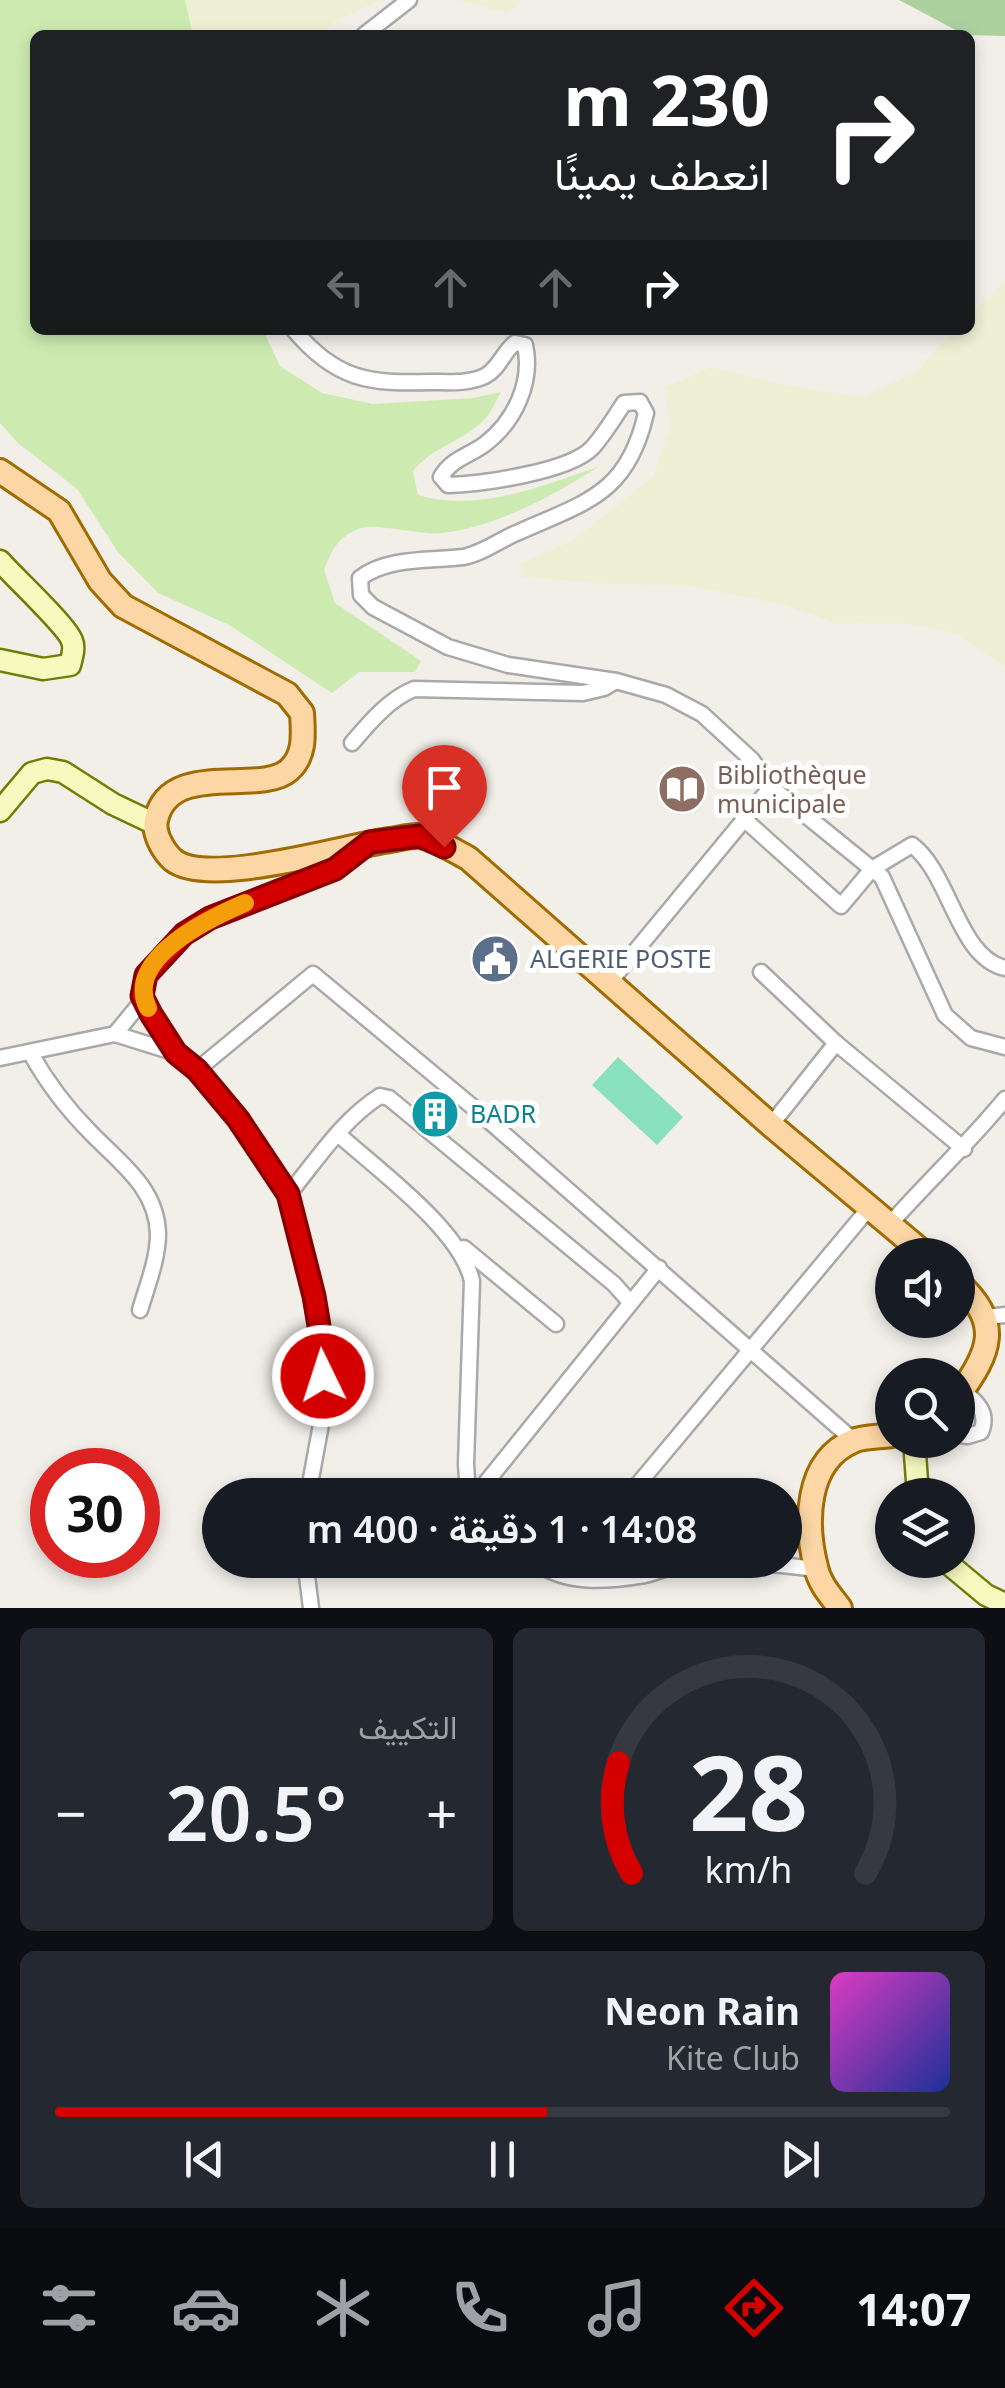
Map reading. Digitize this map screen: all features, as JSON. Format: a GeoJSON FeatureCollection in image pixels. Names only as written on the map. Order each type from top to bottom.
{"type":"FeatureCollection","features":[{"type":"Feature","properties":{"kind":"main road"},"geometry":{"type":"LineString","coordinates":[[0,471],[58,511],[100,580],[123,606],[287,694],[302,713],[300,756],[288,772],[270,778],[190,785],[170,797],[155,824],[159,841],[174,862],[232,870],[420,836],[468,858],[771,1126],[906,1238]]}},
{"type":"Feature","properties":{"kind":"main road"},"geometry":{"type":"LineString","coordinates":[[975,1297],[996,1316],[975,1370]]}},
{"type":"Feature","properties":{"kind":"main road"},"geometry":{"type":"LineString","coordinates":[[840,1608],[816,1569],[810,1527],[814,1480],[830,1458],[853,1440],[875,1438]]}},
{"type":"Feature","properties":{"kind":"street"},"geometry":{"type":"LineString","coordinates":[[370,30],[409,0]]}},
{"type":"Feature","properties":{"kind":"street"},"geometry":{"type":"LineString","coordinates":[[300,335],[338,370],[371,382],[468,381],[495,370],[520,336],[526,351],[526,384],[511,416],[487,443],[448,465],[441,478],[448,485],[548,469],[590,451],[624,403],[640,402],[646,413],[630,459],[612,483],[579,508],[469,556],[373,568],[360,578],[361,594],[373,606],[448,647],[508,665],[616,680],[666,695],[702,714],[752,760],[771,787],[882,877],[944,1015],[971,1038],[1005,1046]]}},
{"type":"Feature","properties":{"kind":"street"},"geometry":{"type":"LineString","coordinates":[[0,562],[64,626],[74,644],[70,665],[43,669],[0,660]]}},
{"type":"Feature","properties":{"kind":"street"},"geometry":{"type":"LineString","coordinates":[[352,743],[369,722],[404,693],[414,690],[583,693],[604,688],[616,680]]}},
{"type":"Feature","properties":{"kind":"street"},"geometry":{"type":"LineString","coordinates":[[0,811],[32,773],[47,768],[63,772],[113,804],[155,824]]}},
{"type":"Feature","properties":{"kind":"street"},"geometry":{"type":"LineString","coordinates":[[609,983],[771,787]]}},
{"type":"Feature","properties":{"kind":"street"},"geometry":{"type":"LineString","coordinates":[[745,820],[841,906],[872,869],[912,844],[928,856],[966,933],[986,960],[1005,968]]}},
{"type":"Feature","properties":{"kind":"street"},"geometry":{"type":"LineString","coordinates":[[311,1478],[324,1408],[322,1344],[288,1194],[238,1119],[197,1070],[176,1053],[144,1000],[146,975],[184,934],[243,903],[335,869],[370,842]]}},
{"type":"Feature","properties":{"kind":"street"},"geometry":{"type":"LineString","coordinates":[[760,972],[836,1042],[964,1149]]}},
{"type":"Feature","properties":{"kind":"street"},"geometry":{"type":"LineString","coordinates":[[197,1070],[312,974],[480,1113],[853,1440]]}},
{"type":"Feature","properties":{"kind":"street"},"geometry":{"type":"LineString","coordinates":[[115,1034],[144,1000]]}},
{"type":"Feature","properties":{"kind":"street"},"geometry":{"type":"LineString","coordinates":[[0,1058],[115,1034],[176,1053]]}},
{"type":"Feature","properties":{"kind":"street"},"geometry":{"type":"LineString","coordinates":[[771,1126],[836,1042]]}},
{"type":"Feature","properties":{"kind":"street"},"geometry":{"type":"LineString","coordinates":[[30,1052],[42,1074],[88,1131],[146,1188],[158,1232],[140,1310]]}},
{"type":"Feature","properties":{"kind":"street"},"geometry":{"type":"LineString","coordinates":[[288,1194],[370,1102],[380,1096],[389,1098],[614,1284],[630,1302]]}},
{"type":"Feature","properties":{"kind":"street"},"geometry":{"type":"LineString","coordinates":[[890,1224],[941,1166],[964,1149],[1005,1099]]}},
{"type":"Feature","properties":{"kind":"street"},"geometry":{"type":"LineString","coordinates":[[338,1134],[450,1236],[556,1324]]}},
{"type":"Feature","properties":{"kind":"street"},"geometry":{"type":"LineString","coordinates":[[643,1478],[870,1207]]}},
{"type":"Feature","properties":{"kind":"street"},"geometry":{"type":"LineString","coordinates":[[450,1236],[467,1261],[472,1281],[469,1478]]}},
{"type":"Feature","properties":{"kind":"street"},"geometry":{"type":"LineString","coordinates":[[486,1478],[658,1268]]}},
{"type":"Feature","properties":{"kind":"street"},"geometry":{"type":"LineString","coordinates":[[975,1405],[983,1411],[985,1422],[981,1432],[975,1434]]}},
{"type":"Feature","properties":{"kind":"street"},"geometry":{"type":"LineString","coordinates":[[802,1568],[816,1569]]}},
{"type":"Feature","properties":{"kind":"street"},"geometry":{"type":"LineString","coordinates":[[307,1578],[311,1608]]}},
{"type":"Feature","properties":{"kind":"street"},"geometry":{"type":"LineString","coordinates":[[576,1578],[619,1578]]}},
{"type":"Feature","properties":{"kind":"street"},"geometry":{"type":"LineString","coordinates":[[963,1578],[989,1602]]}},
{"type":"Feature","properties":{"kind":"green space"},"geometry":{"type":"Polygon","coordinates":[[[0,0],[185,0],[192,30],[30,30],[30,335],[265,335],[280,366],[322,393],[373,404],[473,398],[501,392],[484,420],[413,471],[418,495],[440,500],[486,499],[532,489],[598,467],[543,499],[483,524],[441,533],[364,528],[339,542],[324,570],[335,603],[421,661],[415,672],[359,672],[332,693],[229,625],[158,593],[118,552],[77,489],[18,443],[0,423],[0,0]]]}},
{"type":"Feature","properties":{"kind":"green space"},"geometry":{"type":"Polygon","coordinates":[[[185,0],[381,0],[335,21],[325,30],[192,30],[185,0]]]}},
{"type":"Feature","properties":{"kind":"green space"},"geometry":{"type":"Polygon","coordinates":[[[457,0],[523,0],[507,13],[457,0]]]}},
{"type":"Feature","properties":{"kind":"green space"},"geometry":{"type":"Polygon","coordinates":[[[899,0],[1005,0],[1005,36],[956,30],[899,0]]]}},
{"type":"Feature","properties":{"kind":"green space"},"geometry":{"type":"Polygon","coordinates":[[[1005,282],[1005,667],[956,634],[912,624],[835,623],[780,604],[690,586],[522,577],[519,564],[574,540],[653,477],[670,428],[665,388],[711,367],[789,386],[864,397],[917,371],[949,335],[975,335],[975,309],[1005,282]]]}},
{"type":"Feature","properties":{"kind":"green space"},"geometry":{"type":"Polygon","coordinates":[[[618,1057],[683,1117],[657,1145],[592,1085],[618,1057]]]}},
{"type":"Feature","properties":{"kind":"slow traffic"},"geometry":{"type":"LineString","coordinates":[[148,1008],[142,996],[146,975],[158,958],[184,934],[245,903]]}},
{"type":"Feature","properties":{"kind":"place","name":"Bibliothèque municipale"},"geometry":{"type":"Point","coordinates":[682,789]}},
{"type":"Feature","properties":{"kind":"place","name":"ALGERIE POSTE"},"geometry":{"type":"Point","coordinates":[495,959]}},
{"type":"Feature","properties":{"kind":"place","name":"BADR"},"geometry":{"type":"Point","coordinates":[435,1114]}},
{"type":"Feature","properties":{"kind":"route"},"geometry":{"type":"LineString","coordinates":[[323,1376],[314,1296],[288,1194],[238,1119],[197,1070],[176,1053],[142,996],[146,975],[184,934],[210,918],[335,869],[370,842],[420,836],[444,847]]}}]}
